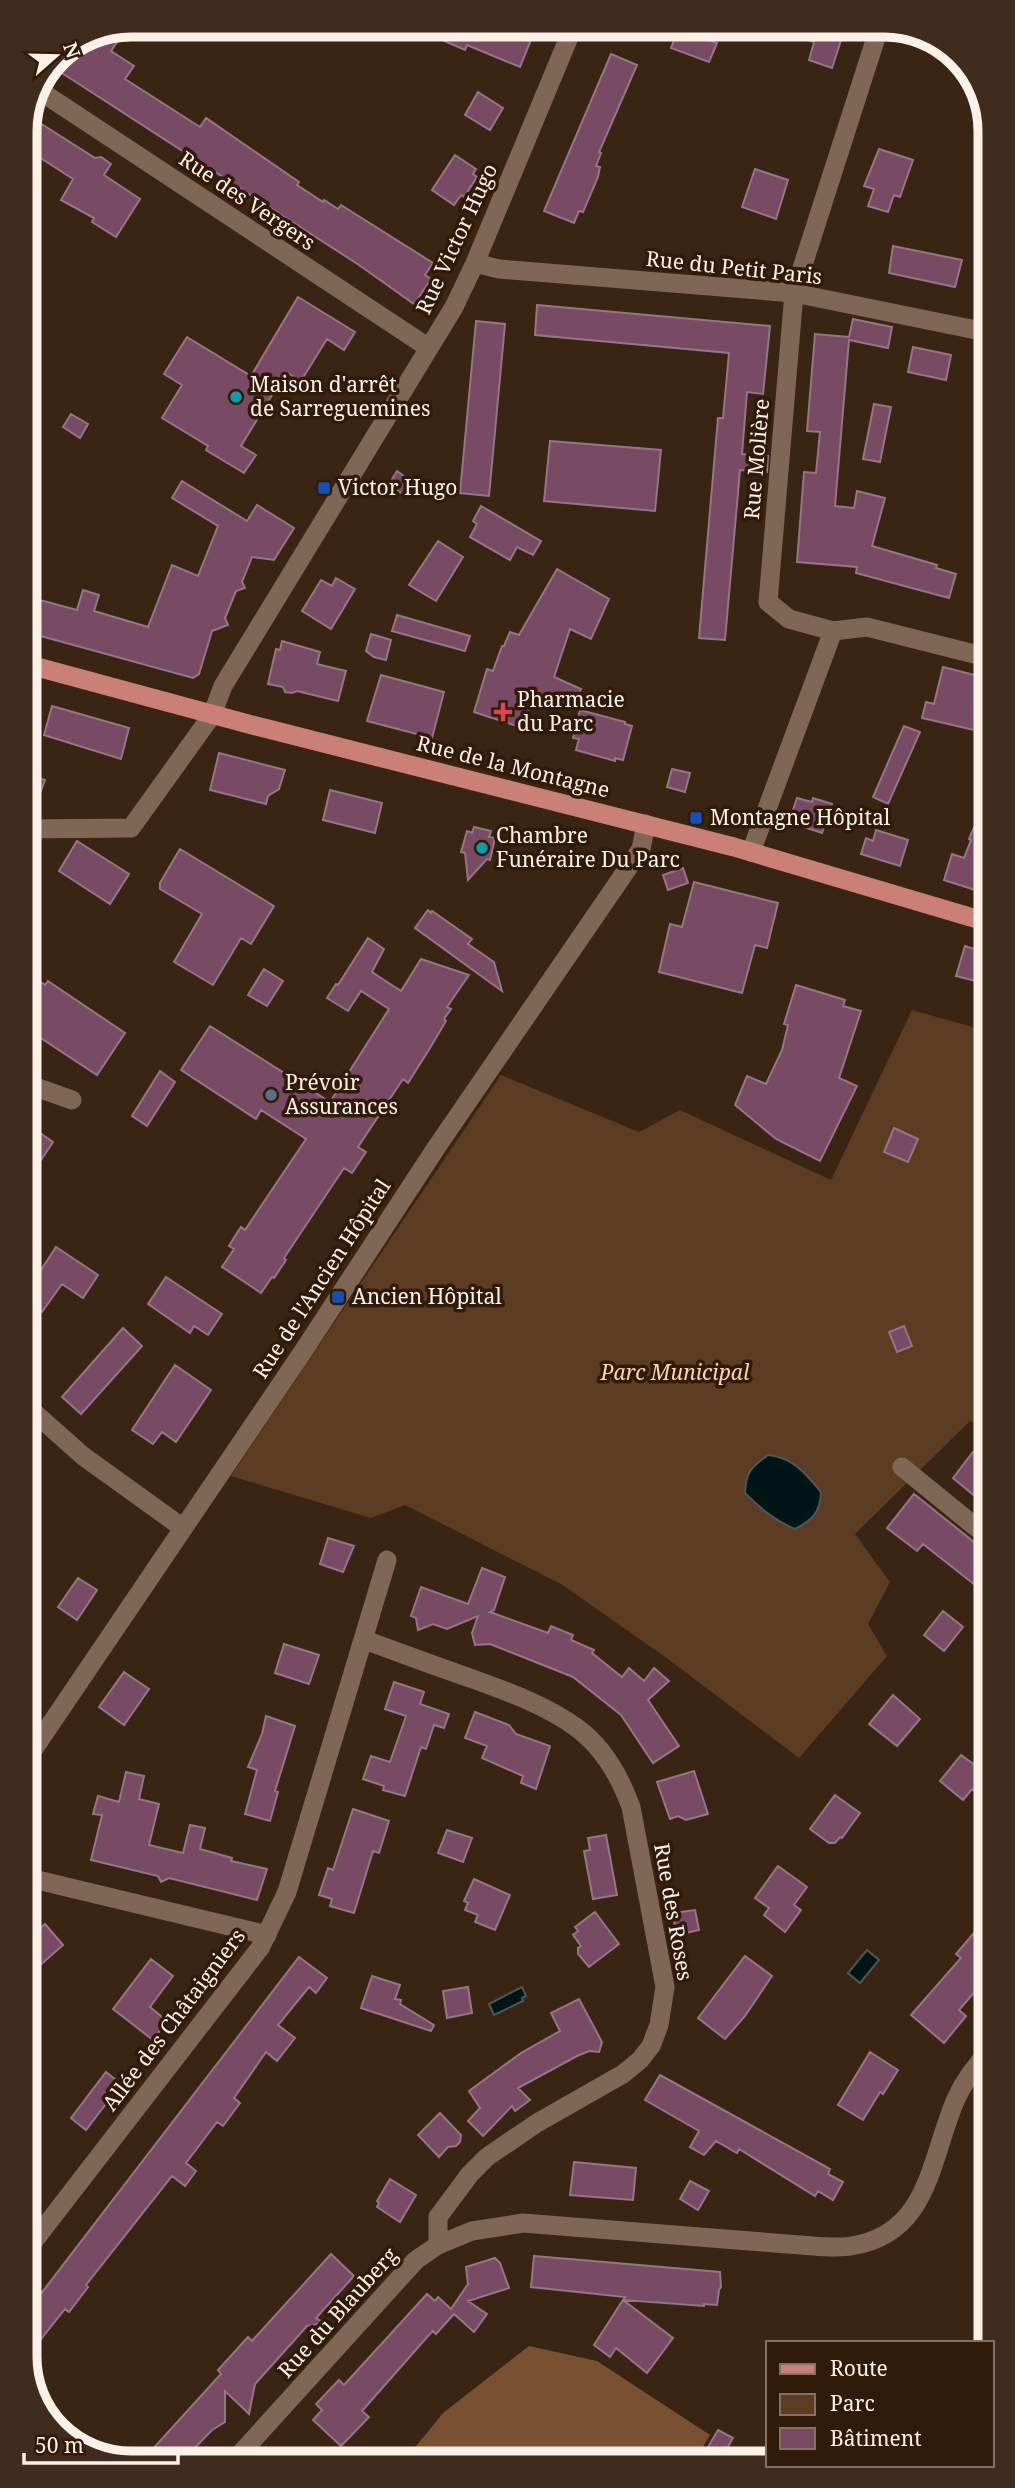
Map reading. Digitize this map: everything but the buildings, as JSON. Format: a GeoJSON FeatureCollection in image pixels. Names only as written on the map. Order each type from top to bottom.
{"type":"FeatureCollection","features":[{"type":"Feature","properties":{"kind":"main road","name":"Rue de la Montagne"},"geometry":{"type":"LineString","coordinates":[[37,667],[212,715],[751,852],[978,919]]}},
{"type":"Feature","properties":{"kind":"street","name":"Rue Victor Hugo"},"geometry":{"type":"LineString","coordinates":[[37,829],[131,828],[212,715],[223,686],[454,307],[570,37]]}},
{"type":"Feature","properties":{"kind":"street","name":"Rue Molière"},"geometry":{"type":"LineString","coordinates":[[833,631],[789,619],[768,602],[794,293],[876,37]]}},
{"type":"Feature","properties":{"kind":"street","name":"Rue des Vergers"},"geometry":{"type":"LineString","coordinates":[[45,94],[429,348]]}},
{"type":"Feature","properties":{"kind":"street","name":"Rue du Petit Paris"},"geometry":{"type":"LineString","coordinates":[[475,263],[499,269],[794,293],[978,330]]}},
{"type":"Feature","properties":{"kind":"street"},"geometry":{"type":"LineString","coordinates":[[751,852],[833,631],[867,627],[978,655]]}},
{"type":"Feature","properties":{"kind":"street","name":"Rue de l'Ancien Hôpital"},"geometry":{"type":"LineString","coordinates":[[37,1744],[304,1350],[436,1148],[641,849],[646,824]]}},
{"type":"Feature","properties":{"kind":"street"},"geometry":{"type":"LineString","coordinates":[[37,1088],[72,1100]]}},
{"type":"Feature","properties":{"kind":"street"},"geometry":{"type":"LineString","coordinates":[[37,1415],[83,1456],[183,1528]]}},
{"type":"Feature","properties":{"kind":"street"},"geometry":{"type":"LineString","coordinates":[[902,1467],[978,1528]]}},
{"type":"Feature","properties":{"kind":"street","name":"Allée des Châtaigniers"},"geometry":{"type":"LineString","coordinates":[[37,2237],[260,1948],[267,1935],[287,1892],[387,1560]]}},
{"type":"Feature","properties":{"kind":"street","name":"Rue des Roses"},"geometry":{"type":"LineString","coordinates":[[365,1640],[506,1691],[557,1715],[596,1745],[623,1786],[631,1807],[665,1987],[659,2025],[651,2046],[640,2060],[623,2074],[537,2123],[488,2157],[470,2174],[438,2217],[438,2245]]}},
{"type":"Feature","properties":{"kind":"street"},"geometry":{"type":"LineString","coordinates":[[37,1880],[267,1935]]}},
{"type":"Feature","properties":{"kind":"street","name":"Rue du Blauberg"},"geometry":{"type":"LineString","coordinates":[[243,2451],[416,2260],[438,2245],[472,2231],[523,2222],[813,2246],[849,2247],[877,2238],[902,2223],[915,2207],[926,2187],[957,2098],[978,2063]]}},
{"type":"Feature","properties":{"kind":"green space","name":"Parc Municipal"},"geometry":{"type":"Polygon","coordinates":[[[912,1010],[978,1028],[978,1425],[970,1421],[855,1534],[890,1582],[868,1624],[887,1656],[799,1758],[668,1659],[561,1584],[405,1505],[371,1518],[231,1476],[501,1075],[639,1132],[680,1110],[831,1180],[912,1010]]]}},
{"type":"Feature","properties":{"kind":"shaded area"},"geometry":{"type":"Polygon","coordinates":[[[768,1455],[792,1463],[821,1492],[814,1515],[795,1529],[768,1514],[745,1493],[750,1471],[768,1455]]]}},
{"type":"Feature","properties":{"kind":"shaded area"},"geometry":{"type":"Polygon","coordinates":[[[867,1950],[879,1960],[860,1983],[848,1973],[867,1950]]]}},
{"type":"Feature","properties":{"kind":"shaded area"},"geometry":{"type":"Polygon","coordinates":[[[522,1987],[526,1996],[522,1998],[523,2001],[494,2015],[489,2004],[522,1987]]]}},
{"type":"Feature","properties":{"kind":"shaded area"},"geometry":{"type":"Polygon","coordinates":[[[529,2346],[597,2361],[710,2435],[701,2451],[412,2451],[443,2413],[529,2346]]]}},
{"type":"Feature","properties":{"kind":"place","name":"Maison d'arrêt de Sarreguemines"},"geometry":{"type":"Point","coordinates":[236,397]}},
{"type":"Feature","properties":{"kind":"place","name":"Victor Hugo"},"geometry":{"type":"Point","coordinates":[324,488]}},
{"type":"Feature","properties":{"kind":"place","name":"Pharmacie du Parc"},"geometry":{"type":"Point","coordinates":[503,712]}},
{"type":"Feature","properties":{"kind":"place","name":"Montagne Hôpital"},"geometry":{"type":"Point","coordinates":[696,818]}},
{"type":"Feature","properties":{"kind":"place","name":"Chambre Funéraire Du Parc"},"geometry":{"type":"Point","coordinates":[482,848]}},
{"type":"Feature","properties":{"kind":"place","name":"Prévoir Assurances"},"geometry":{"type":"Point","coordinates":[271,1095]}},
{"type":"Feature","properties":{"kind":"place","name":"Ancien Hôpital"},"geometry":{"type":"Point","coordinates":[338,1297]}}]}
